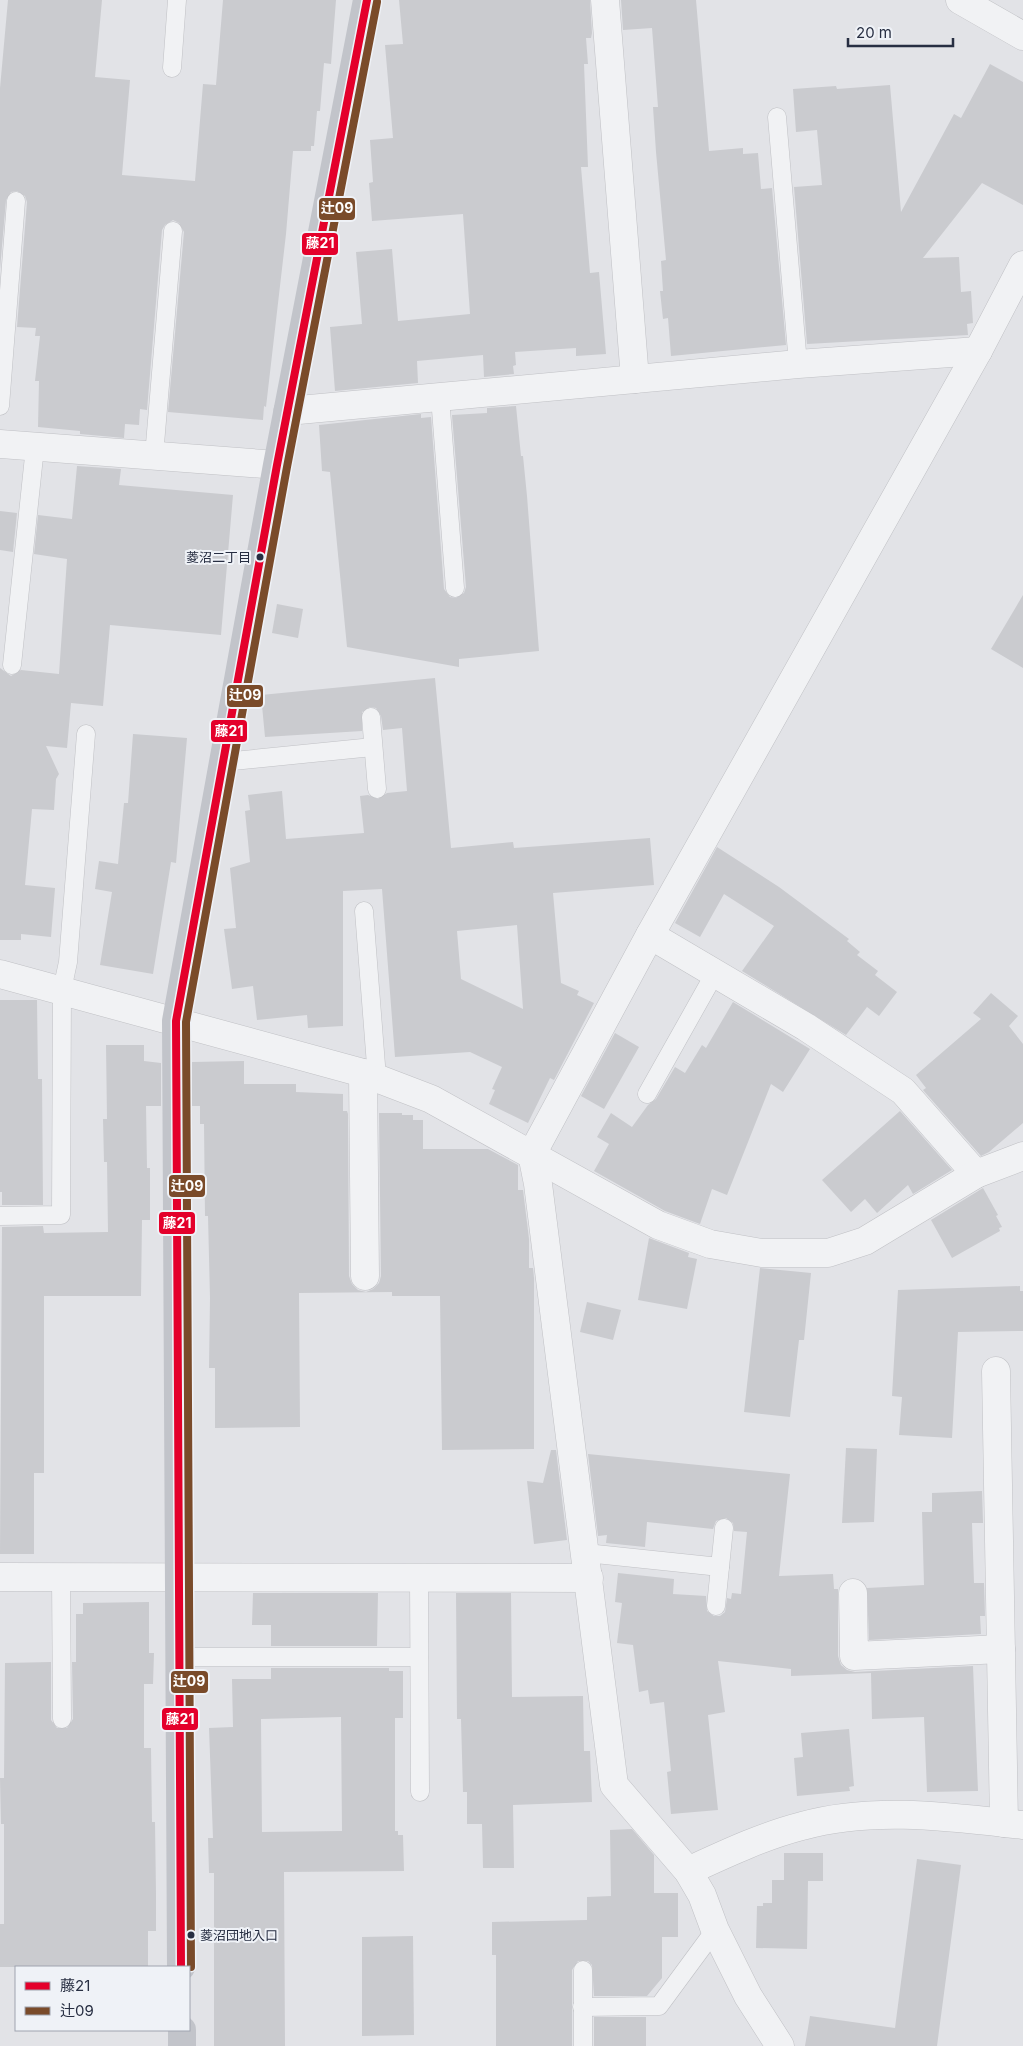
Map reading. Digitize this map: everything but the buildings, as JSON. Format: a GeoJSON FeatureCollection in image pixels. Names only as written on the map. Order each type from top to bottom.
{"type":"FeatureCollection","features":[{"type":"Feature","properties":{"kind":"street"},"geometry":{"type":"LineString","coordinates":[[182,1966],[176,1021],[277,465],[366,0]]}},
{"type":"Feature","properties":{"kind":"street"},"geometry":{"type":"LineString","coordinates":[[605,0],[635,379]]}},
{"type":"Feature","properties":{"kind":"street"},"geometry":{"type":"LineString","coordinates":[[960,0],[1023,36]]}},
{"type":"Feature","properties":{"kind":"street"},"geometry":{"type":"LineString","coordinates":[[780,2046],[748,1996],[715,1930],[702,1895],[688,1871],[614,1785],[538,1184],[532,1154],[650,935],[978,351],[1023,265]]}},
{"type":"Feature","properties":{"kind":"street"},"geometry":{"type":"LineString","coordinates":[[288,411],[798,364],[978,351]]}},
{"type":"Feature","properties":{"kind":"street"},"geometry":{"type":"LineString","coordinates":[[0,444],[277,465]]}},
{"type":"Feature","properties":{"kind":"street"},"geometry":{"type":"LineString","coordinates":[[650,935],[806,1027],[903,1091],[976,1174]]}},
{"type":"Feature","properties":{"kind":"street"},"geometry":{"type":"LineString","coordinates":[[0,974],[370,1076],[431,1099],[658,1225],[710,1244],[762,1254],[828,1253],[865,1241],[976,1174],[1023,1156]]}},
{"type":"Feature","properties":{"kind":"street"},"geometry":{"type":"LineString","coordinates":[[365,1276],[370,1076]]}},
{"type":"Feature","properties":{"kind":"street"},"geometry":{"type":"LineString","coordinates":[[688,1871],[751,1843],[803,1826],[858,1816],[907,1815],[1013,1824],[1001,1649],[996,1371]]}},
{"type":"Feature","properties":{"kind":"street"},"geometry":{"type":"LineString","coordinates":[[0,1577],[419,1577],[587,1565]]}},
{"type":"Feature","properties":{"kind":"street"},"geometry":{"type":"LineString","coordinates":[[853,1593],[854,1656],[1001,1649]]}},
{"type":"Feature","properties":{"kind":"street"},"geometry":{"type":"LineString","coordinates":[[182,2031],[182,2046]]}},
{"type":"Feature","properties":{"kind":"lane"},"geometry":{"type":"LineString","coordinates":[[172,68],[177,0]]}},
{"type":"Feature","properties":{"kind":"lane"},"geometry":{"type":"LineString","coordinates":[[777,117],[798,364]]}},
{"type":"Feature","properties":{"kind":"lane"},"geometry":{"type":"LineString","coordinates":[[0,406],[16,201]]}},
{"type":"Feature","properties":{"kind":"lane"},"geometry":{"type":"LineString","coordinates":[[154,456],[173,231]]}},
{"type":"Feature","properties":{"kind":"lane"},"geometry":{"type":"LineString","coordinates":[[440,397],[455,588]]}},
{"type":"Feature","properties":{"kind":"lane"},"geometry":{"type":"LineString","coordinates":[[12,665],[35,447]]}},
{"type":"Feature","properties":{"kind":"lane"},"geometry":{"type":"LineString","coordinates":[[371,717],[377,789]]}},
{"type":"Feature","properties":{"kind":"lane"},"geometry":{"type":"LineString","coordinates":[[0,1216],[60,1215],[62,990],[68,962],[86,734]]}},
{"type":"Feature","properties":{"kind":"lane"},"geometry":{"type":"LineString","coordinates":[[223,762],[373,747]]}},
{"type":"Feature","properties":{"kind":"lane"},"geometry":{"type":"LineString","coordinates":[[364,911],[370,1076]]}},
{"type":"Feature","properties":{"kind":"lane"},"geometry":{"type":"LineString","coordinates":[[647,1094],[715,973]]}},
{"type":"Feature","properties":{"kind":"lane"},"geometry":{"type":"LineString","coordinates":[[716,1606],[724,1528]]}},
{"type":"Feature","properties":{"kind":"lane"},"geometry":{"type":"LineString","coordinates":[[587,1565],[720,1567]]}},
{"type":"Feature","properties":{"kind":"lane"},"geometry":{"type":"LineString","coordinates":[[61,1577],[62,1719]]}},
{"type":"Feature","properties":{"kind":"lane"},"geometry":{"type":"LineString","coordinates":[[419,1577],[420,1792]]}},
{"type":"Feature","properties":{"kind":"lane"},"geometry":{"type":"LineString","coordinates":[[179,1656],[419,1657]]}},
{"type":"Feature","properties":{"kind":"lane"},"geometry":{"type":"LineString","coordinates":[[582,2007],[659,2006],[715,1930]]}},
{"type":"Feature","properties":{"kind":"lane"},"geometry":{"type":"LineString","coordinates":[[582,1970],[583,2046]]}},
{"type":"Feature","properties":{"kind":"transit line","name":"藤21"},"geometry":{"type":"LineString","coordinates":[[181,1966],[176,1021],[277,465],[367,0]]}},
{"type":"Feature","properties":{"kind":"transit line","name":"辻09"},"geometry":{"type":"LineString","coordinates":[[191,1967],[186,1022],[287,467],[377,2]]}},
{"type":"Feature","properties":{"kind":"place","name":"菱沼二丁目"},"geometry":{"type":"Point","coordinates":[260,557]}},
{"type":"Feature","properties":{"kind":"place","name":"菱沼団地入口"},"geometry":{"type":"Point","coordinates":[191,1935]}}]}
